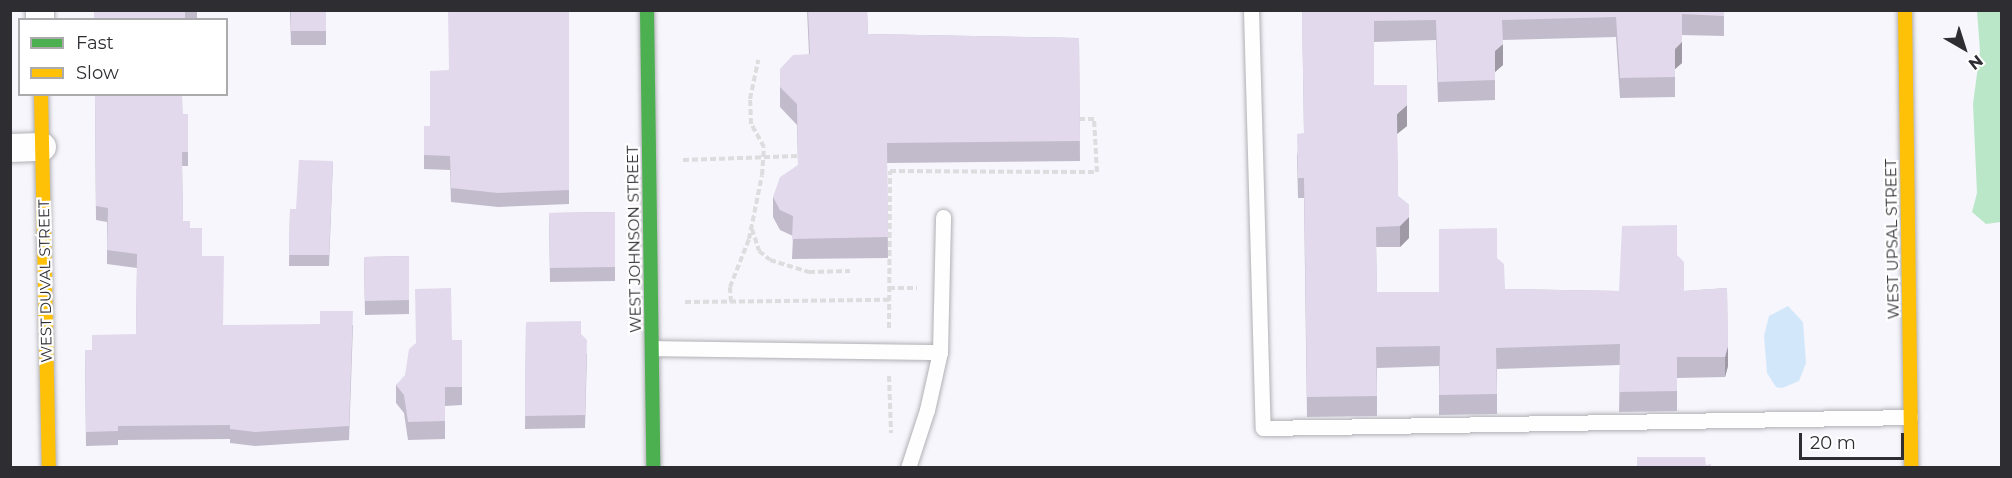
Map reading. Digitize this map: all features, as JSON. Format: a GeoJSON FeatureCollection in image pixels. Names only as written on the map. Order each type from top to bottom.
{"type":"FeatureCollection","features":[{"type":"Feature","properties":{"kind":"street","name":"WEST JOHNSON STREET"},"geometry":{"type":"LineString","coordinates":[[647,10],[653,468]]}},
{"type":"Feature","properties":{"kind":"street","name":"WEST UPSAL STREET"},"geometry":{"type":"LineString","coordinates":[[1905,10],[1911,468]]}},
{"type":"Feature","properties":{"kind":"street","name":"WEST DUVAL STREET"},"geometry":{"type":"LineString","coordinates":[[41,96],[49,468]]}},
{"type":"Feature","properties":{"kind":"street"},"geometry":{"type":"LineString","coordinates":[[10,148],[42,147]]}},
{"type":"Feature","properties":{"kind":"lane"},"geometry":{"type":"LineString","coordinates":[[1251,10],[1263,428],[1910,417]]}},
{"type":"Feature","properties":{"kind":"lane"},"geometry":{"type":"LineString","coordinates":[[908,468],[927,410],[940,352],[943,217]]}},
{"type":"Feature","properties":{"kind":"lane"},"geometry":{"type":"LineString","coordinates":[[652,348],[940,352]]}},
{"type":"Feature","properties":{"kind":"path"},"geometry":{"type":"LineString","coordinates":[[730,302],[730,287],[751,226],[763,158],[764,147],[751,124],[750,99],[758,60]]}},
{"type":"Feature","properties":{"kind":"path"},"geometry":{"type":"LineString","coordinates":[[888,335],[890,171],[1097,172],[1094,119],[1080,119]]}},
{"type":"Feature","properties":{"kind":"path"},"geometry":{"type":"LineString","coordinates":[[683,160],[798,156]]}},
{"type":"Feature","properties":{"kind":"path"},"geometry":{"type":"LineString","coordinates":[[751,226],[755,243],[770,260],[809,272],[850,271]]}},
{"type":"Feature","properties":{"kind":"path"},"geometry":{"type":"LineString","coordinates":[[685,302],[889,300]]}},
{"type":"Feature","properties":{"kind":"path"},"geometry":{"type":"LineString","coordinates":[[889,376],[892,446]]}},
{"type":"Feature","properties":{"kind":"green space"},"geometry":{"type":"Polygon","coordinates":[[[1977,11],[2002,11],[2001,222],[1986,224],[1972,212],[1977,193],[1973,104],[1980,51],[1977,11]]]}},
{"type":"Feature","properties":{"kind":"water"},"geometry":{"type":"Polygon","coordinates":[[[1788,306],[1803,322],[1806,363],[1799,381],[1782,388],[1776,387],[1767,373],[1764,336],[1769,316],[1788,306]]]}},
{"type":"Feature","properties":{"kind":"building"},"geometry":{"type":"Polygon","coordinates":[[[94,10],[185,10],[185,18],[94,18],[94,10]]]}},
{"type":"Feature","properties":{"kind":"building"},"geometry":{"type":"Polygon","coordinates":[[[291,10],[326,10],[326,31],[291,31],[291,10]]]}},
{"type":"Feature","properties":{"kind":"building"},"geometry":{"type":"Polygon","coordinates":[[[448,10],[569,10],[569,190],[498,193],[451,188],[450,156],[424,155],[424,126],[430,126],[430,71],[449,70],[448,10]]]}},
{"type":"Feature","properties":{"kind":"building"},"geometry":{"type":"Polygon","coordinates":[[[808,10],[867,10],[868,34],[1079,38],[1080,141],[887,143],[888,237],[792,239],[793,216],[780,210],[773,197],[780,177],[798,165],[797,104],[780,87],[780,69],[793,55],[810,54],[808,10]]]}},
{"type":"Feature","properties":{"kind":"building"},"geometry":{"type":"Polygon","coordinates":[[[1302,10],[1724,10],[1724,16],[1682,14],[1682,42],[1675,49],[1675,77],[1620,78],[1616,17],[1502,20],[1503,44],[1495,51],[1495,80],[1438,82],[1436,20],[1374,21],[1374,85],[1407,85],[1407,105],[1397,114],[1398,196],[1409,205],[1409,217],[1400,226],[1376,227],[1377,292],[1439,292],[1439,229],[1497,228],[1497,258],[1504,264],[1505,289],[1619,291],[1622,226],[1677,225],[1677,255],[1684,262],[1684,291],[1727,288],[1728,346],[1725,357],[1677,357],[1677,391],[1619,392],[1620,344],[1496,348],[1497,394],[1439,395],[1440,346],[1376,347],[1377,396],[1307,397],[1304,178],[1298,178],[1297,134],[1304,133],[1302,10]]]}},
{"type":"Feature","properties":{"kind":"building"},"geometry":{"type":"Polygon","coordinates":[[[95,96],[182,96],[183,114],[188,114],[188,152],[182,152],[183,221],[190,221],[190,228],[202,228],[202,256],[224,256],[223,325],[320,324],[320,311],[353,311],[349,426],[255,432],[230,429],[230,425],[118,426],[118,431],[86,432],[85,350],[92,350],[92,335],[136,334],[137,254],[107,250],[108,208],[96,206],[95,96]]]}},
{"type":"Feature","properties":{"kind":"building"},"geometry":{"type":"Polygon","coordinates":[[[299,160],[333,161],[329,255],[289,255],[290,209],[296,209],[299,160]]]}},
{"type":"Feature","properties":{"kind":"building"},"geometry":{"type":"Polygon","coordinates":[[[615,212],[615,267],[550,268],[549,213],[615,212]]]}},
{"type":"Feature","properties":{"kind":"building"},"geometry":{"type":"Polygon","coordinates":[[[409,256],[409,300],[365,301],[364,257],[409,256]]]}},
{"type":"Feature","properties":{"kind":"building"},"geometry":{"type":"Polygon","coordinates":[[[451,288],[452,340],[462,340],[462,387],[445,387],[445,421],[408,422],[404,395],[396,385],[405,375],[409,349],[416,343],[415,289],[451,288]]]}},
{"type":"Feature","properties":{"kind":"building"},"geometry":{"type":"Polygon","coordinates":[[[581,321],[581,334],[587,340],[585,415],[525,416],[526,322],[581,321]]]}},
{"type":"Feature","properties":{"kind":"building"},"geometry":{"type":"Polygon","coordinates":[[[1637,457],[1705,457],[1706,465],[1711,464],[1711,468],[1637,468],[1637,457]]]}},
{"type":"Feature","properties":{"kind":"traffic: fast"},"geometry":{"type":"LineString","coordinates":[[647,10],[653,468]]}},
{"type":"Feature","properties":{"kind":"traffic: slow"},"geometry":{"type":"LineString","coordinates":[[1905,10],[1911,468]]}},
{"type":"Feature","properties":{"kind":"traffic: slow"},"geometry":{"type":"LineString","coordinates":[[41,96],[49,468]]}}]}
